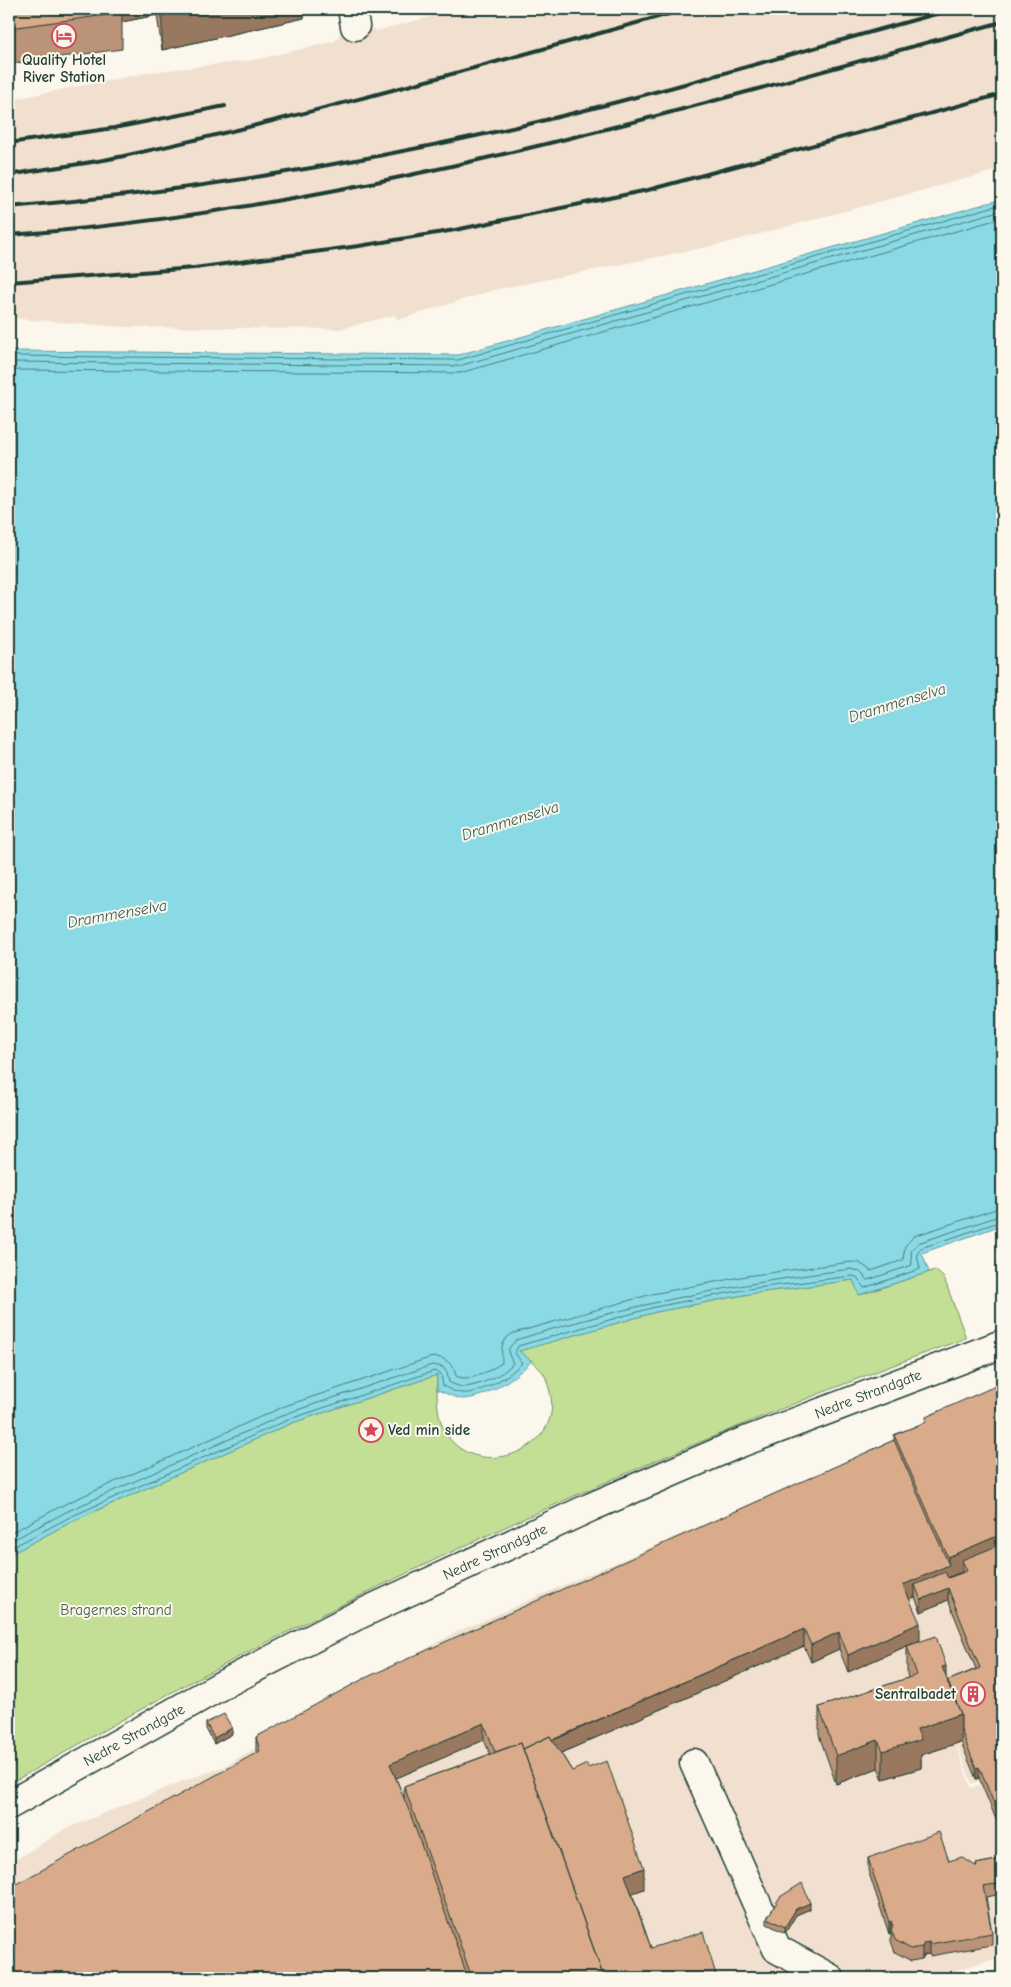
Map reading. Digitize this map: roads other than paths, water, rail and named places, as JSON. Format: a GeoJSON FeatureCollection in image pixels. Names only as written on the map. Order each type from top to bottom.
{"type":"FeatureCollection","features":[{"type":"Feature","properties":{"kind":"street","name":"Nedre Strandgate"},"geometry":{"type":"LineString","coordinates":[[9,1805],[230,1680],[354,1618],[591,1506],[735,1445],[1002,1344]]}},
{"type":"Feature","properties":{"kind":"street"},"geometry":{"type":"LineString","coordinates":[[694,1763],[777,1949],[830,1978]]}},
{"type":"Feature","properties":{"kind":"water","name":"Drammenselva"},"geometry":{"type":"Polygon","coordinates":[[[1002,199],[1002,1225],[922,1253],[929,1272],[859,1295],[853,1280],[749,1294],[656,1312],[519,1351],[532,1361],[518,1374],[482,1395],[463,1399],[437,1390],[437,1375],[292,1423],[73,1521],[9,1555],[9,351],[458,355],[1002,199]]]}},
{"type":"Feature","properties":{"kind":"railway"},"geometry":{"type":"LineString","coordinates":[[9,175],[113,158],[269,122],[409,86],[687,9]]}},
{"type":"Feature","properties":{"kind":"railway"},"geometry":{"type":"LineString","coordinates":[[9,207],[194,186],[316,167],[438,144],[613,103],[954,9]]}},
{"type":"Feature","properties":{"kind":"railway"},"geometry":{"type":"LineString","coordinates":[[9,235],[136,222],[262,204],[386,180],[634,122],[1002,22]]}},
{"type":"Feature","properties":{"kind":"railway"},"geometry":{"type":"LineString","coordinates":[[9,282],[194,268],[359,246],[455,230],[648,190],[1002,94]]}},
{"type":"Feature","properties":{"kind":"railway"},"geometry":{"type":"LineString","coordinates":[[9,143],[114,128],[225,106]]}},
{"type":"Feature","properties":{"kind":"place","name":"Quality Hotel River Station"},"geometry":{"type":"Point","coordinates":[64,36]}},
{"type":"Feature","properties":{"kind":"place","name":"Ved min side"},"geometry":{"type":"Point","coordinates":[371,1430]}},
{"type":"Feature","properties":{"kind":"place","name":"Sentralbadet"},"geometry":{"type":"Point","coordinates":[973,1694]}},
{"type":"Feature","properties":{"kind":"park label","name":"Bragernes strand"},"geometry":{"type":"Point","coordinates":[116,1610]}}]}
